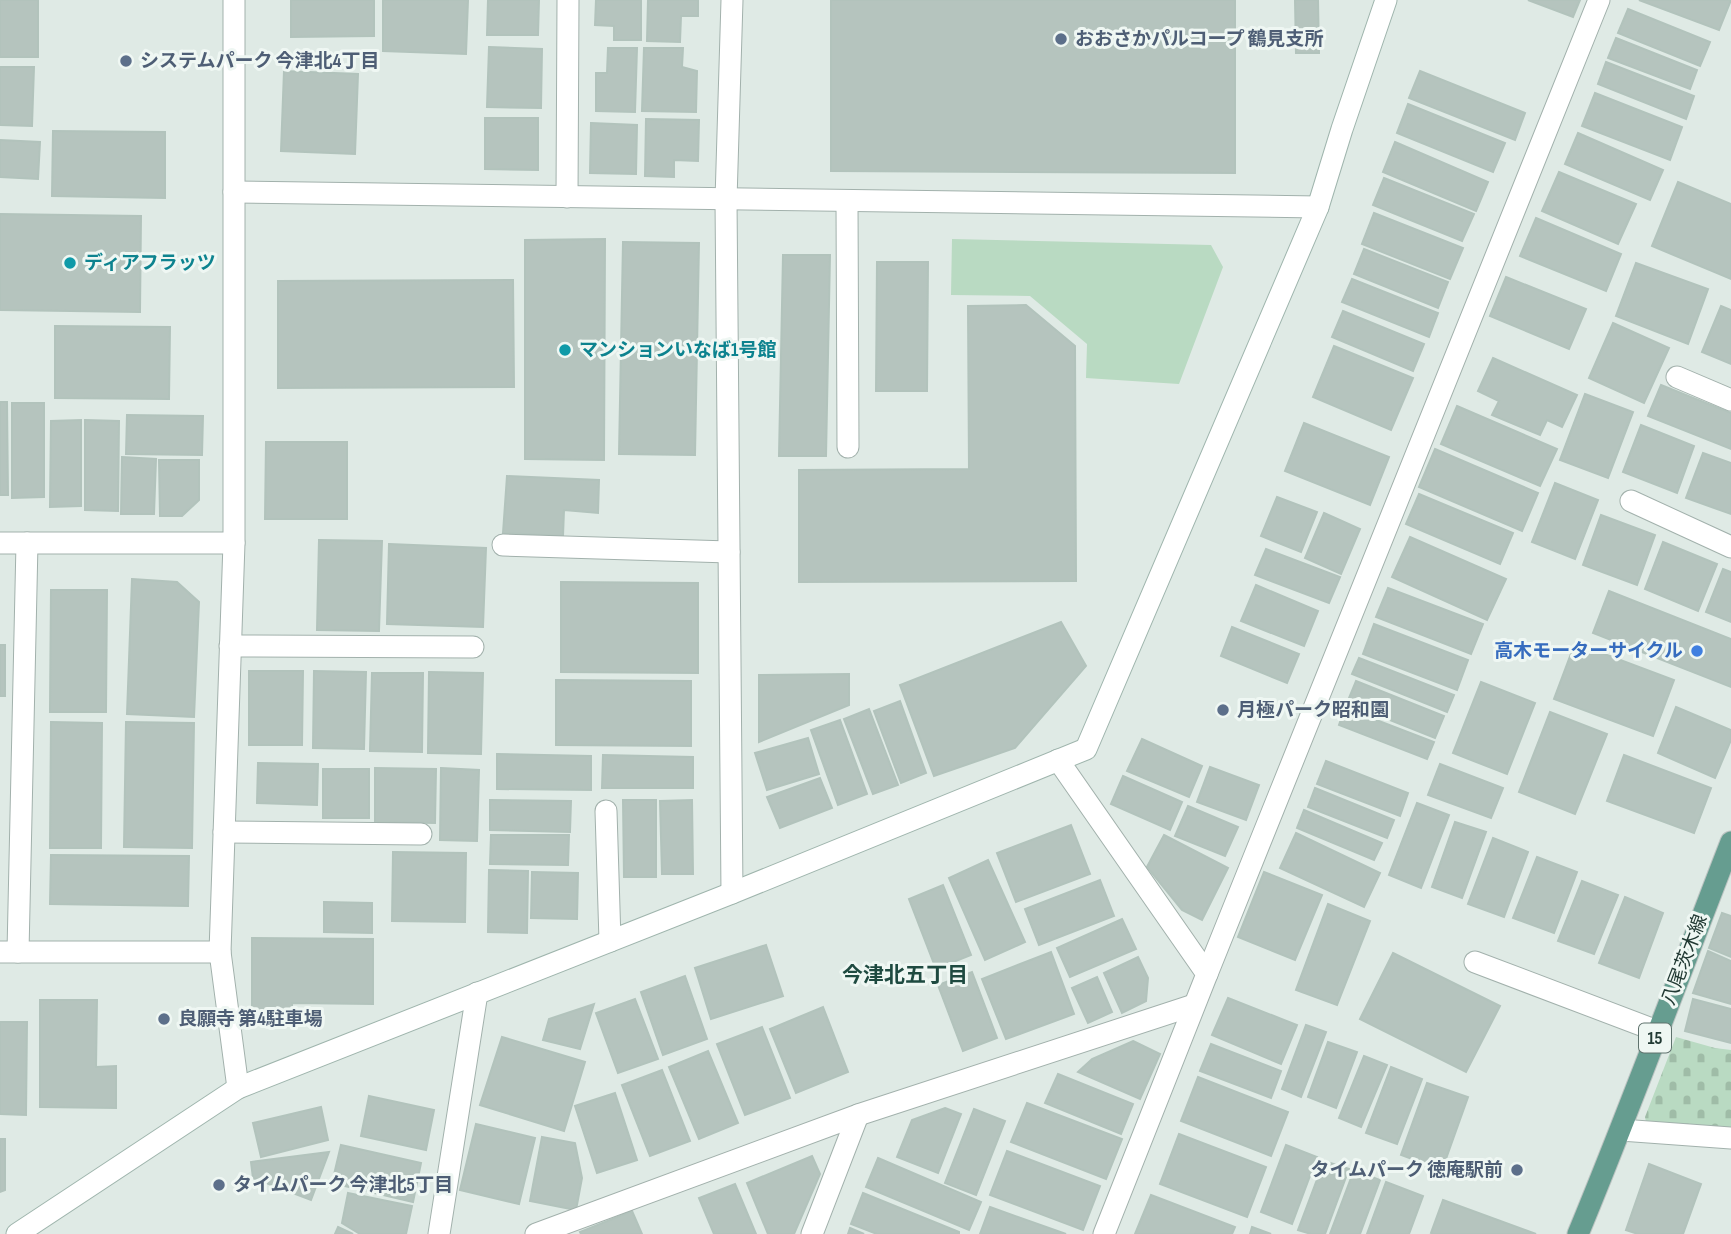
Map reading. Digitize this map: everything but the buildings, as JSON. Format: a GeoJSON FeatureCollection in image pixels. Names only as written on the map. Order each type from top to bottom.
{"type":"FeatureCollection","features":[{"type":"Feature","properties":{"kind":"main road","name":"八尾茨木線"},"geometry":{"type":"LineString","coordinates":[[1578,1234],[1621,1130],[1731,842]]}},
{"type":"Feature","properties":{"kind":"street"},"geometry":{"type":"LineString","coordinates":[[234,0],[234,543],[220,952],[237,1088]]}},
{"type":"Feature","properties":{"kind":"street"},"geometry":{"type":"LineString","coordinates":[[568,0],[568,197]]}},
{"type":"Feature","properties":{"kind":"street"},"geometry":{"type":"LineString","coordinates":[[732,0],[726,200],[732,893]]}},
{"type":"Feature","properties":{"kind":"street"},"geometry":{"type":"LineString","coordinates":[[17,1234],[237,1088],[732,893],[1086,749],[1318,208],[1386,0]]}},
{"type":"Feature","properties":{"kind":"street"},"geometry":{"type":"LineString","coordinates":[[1104,1234],[1599,0]]}},
{"type":"Feature","properties":{"kind":"street"},"geometry":{"type":"LineString","coordinates":[[234,192],[1318,208]]}},
{"type":"Feature","properties":{"kind":"street"},"geometry":{"type":"LineString","coordinates":[[847,202],[848,447]]}},
{"type":"Feature","properties":{"kind":"street"},"geometry":{"type":"LineString","coordinates":[[1677,377],[1731,400]]}},
{"type":"Feature","properties":{"kind":"street"},"geometry":{"type":"LineString","coordinates":[[1631,501],[1731,547]]}},
{"type":"Feature","properties":{"kind":"street"},"geometry":{"type":"LineString","coordinates":[[0,543],[234,543]]}},
{"type":"Feature","properties":{"kind":"street"},"geometry":{"type":"LineString","coordinates":[[27,543],[9,952],[220,952]]}},
{"type":"Feature","properties":{"kind":"street"},"geometry":{"type":"LineString","coordinates":[[503,545],[729,552]]}},
{"type":"Feature","properties":{"kind":"street"},"geometry":{"type":"LineString","coordinates":[[230,646],[473,648]]}},
{"type":"Feature","properties":{"kind":"street"},"geometry":{"type":"LineString","coordinates":[[1058,760],[1207,974]]}},
{"type":"Feature","properties":{"kind":"street"},"geometry":{"type":"LineString","coordinates":[[606,811],[610,941]]}},
{"type":"Feature","properties":{"kind":"street"},"geometry":{"type":"LineString","coordinates":[[224,832],[421,834]]}},
{"type":"Feature","properties":{"kind":"street"},"geometry":{"type":"LineString","coordinates":[[1475,962],[1657,1031]]}},
{"type":"Feature","properties":{"kind":"street"},"geometry":{"type":"LineString","coordinates":[[439,1234],[477,993]]}},
{"type":"Feature","properties":{"kind":"street"},"geometry":{"type":"LineString","coordinates":[[536,1234],[858,1115],[1194,1005]]}},
{"type":"Feature","properties":{"kind":"street"},"geometry":{"type":"LineString","coordinates":[[812,1234],[858,1115]]}},
{"type":"Feature","properties":{"kind":"street"},"geometry":{"type":"LineString","coordinates":[[1621,1130],[1731,1138]]}},
{"type":"Feature","properties":{"kind":"green space"},"geometry":{"type":"Polygon","coordinates":[[[952,239],[1211,245],[1223,267],[1179,384],[1086,378],[1087,344],[1030,296],[951,295],[952,239]]]}},
{"type":"Feature","properties":{"kind":"green space"},"geometry":{"type":"Polygon","coordinates":[[[1676,1037],[1731,1050],[1731,1128],[1647,1127],[1645,1117],[1676,1037]]]}},
{"type":"Feature","properties":{"kind":"place","name":"おおさかパルコープ 鶴見支所"},"geometry":{"type":"Point","coordinates":[1061,39]}},
{"type":"Feature","properties":{"kind":"place","name":"システムパーク 今津北4丁目"},"geometry":{"type":"Point","coordinates":[126,61]}},
{"type":"Feature","properties":{"kind":"place","name":"ディアフラッツ"},"geometry":{"type":"Point","coordinates":[70,263]}},
{"type":"Feature","properties":{"kind":"place","name":"マンションいなば1号館"},"geometry":{"type":"Point","coordinates":[565,350]}},
{"type":"Feature","properties":{"kind":"place","name":"高木モーターサイクル"},"geometry":{"type":"Point","coordinates":[1697,651]}},
{"type":"Feature","properties":{"kind":"place","name":"月極パーク昭和園"},"geometry":{"type":"Point","coordinates":[1223,710]}},
{"type":"Feature","properties":{"kind":"place","name":"良願寺 第4駐車場"},"geometry":{"type":"Point","coordinates":[164,1019]}},
{"type":"Feature","properties":{"kind":"place","name":"タイムパーク 徳庵駅前"},"geometry":{"type":"Point","coordinates":[1517,1170]}},
{"type":"Feature","properties":{"kind":"place","name":"タイムパーク 今津北5丁目"},"geometry":{"type":"Point","coordinates":[219,1185]}},
{"type":"Feature","properties":{"kind":"district","name":"今津北五丁目"},"geometry":{"type":"Point","coordinates":[905,975]}}]}
